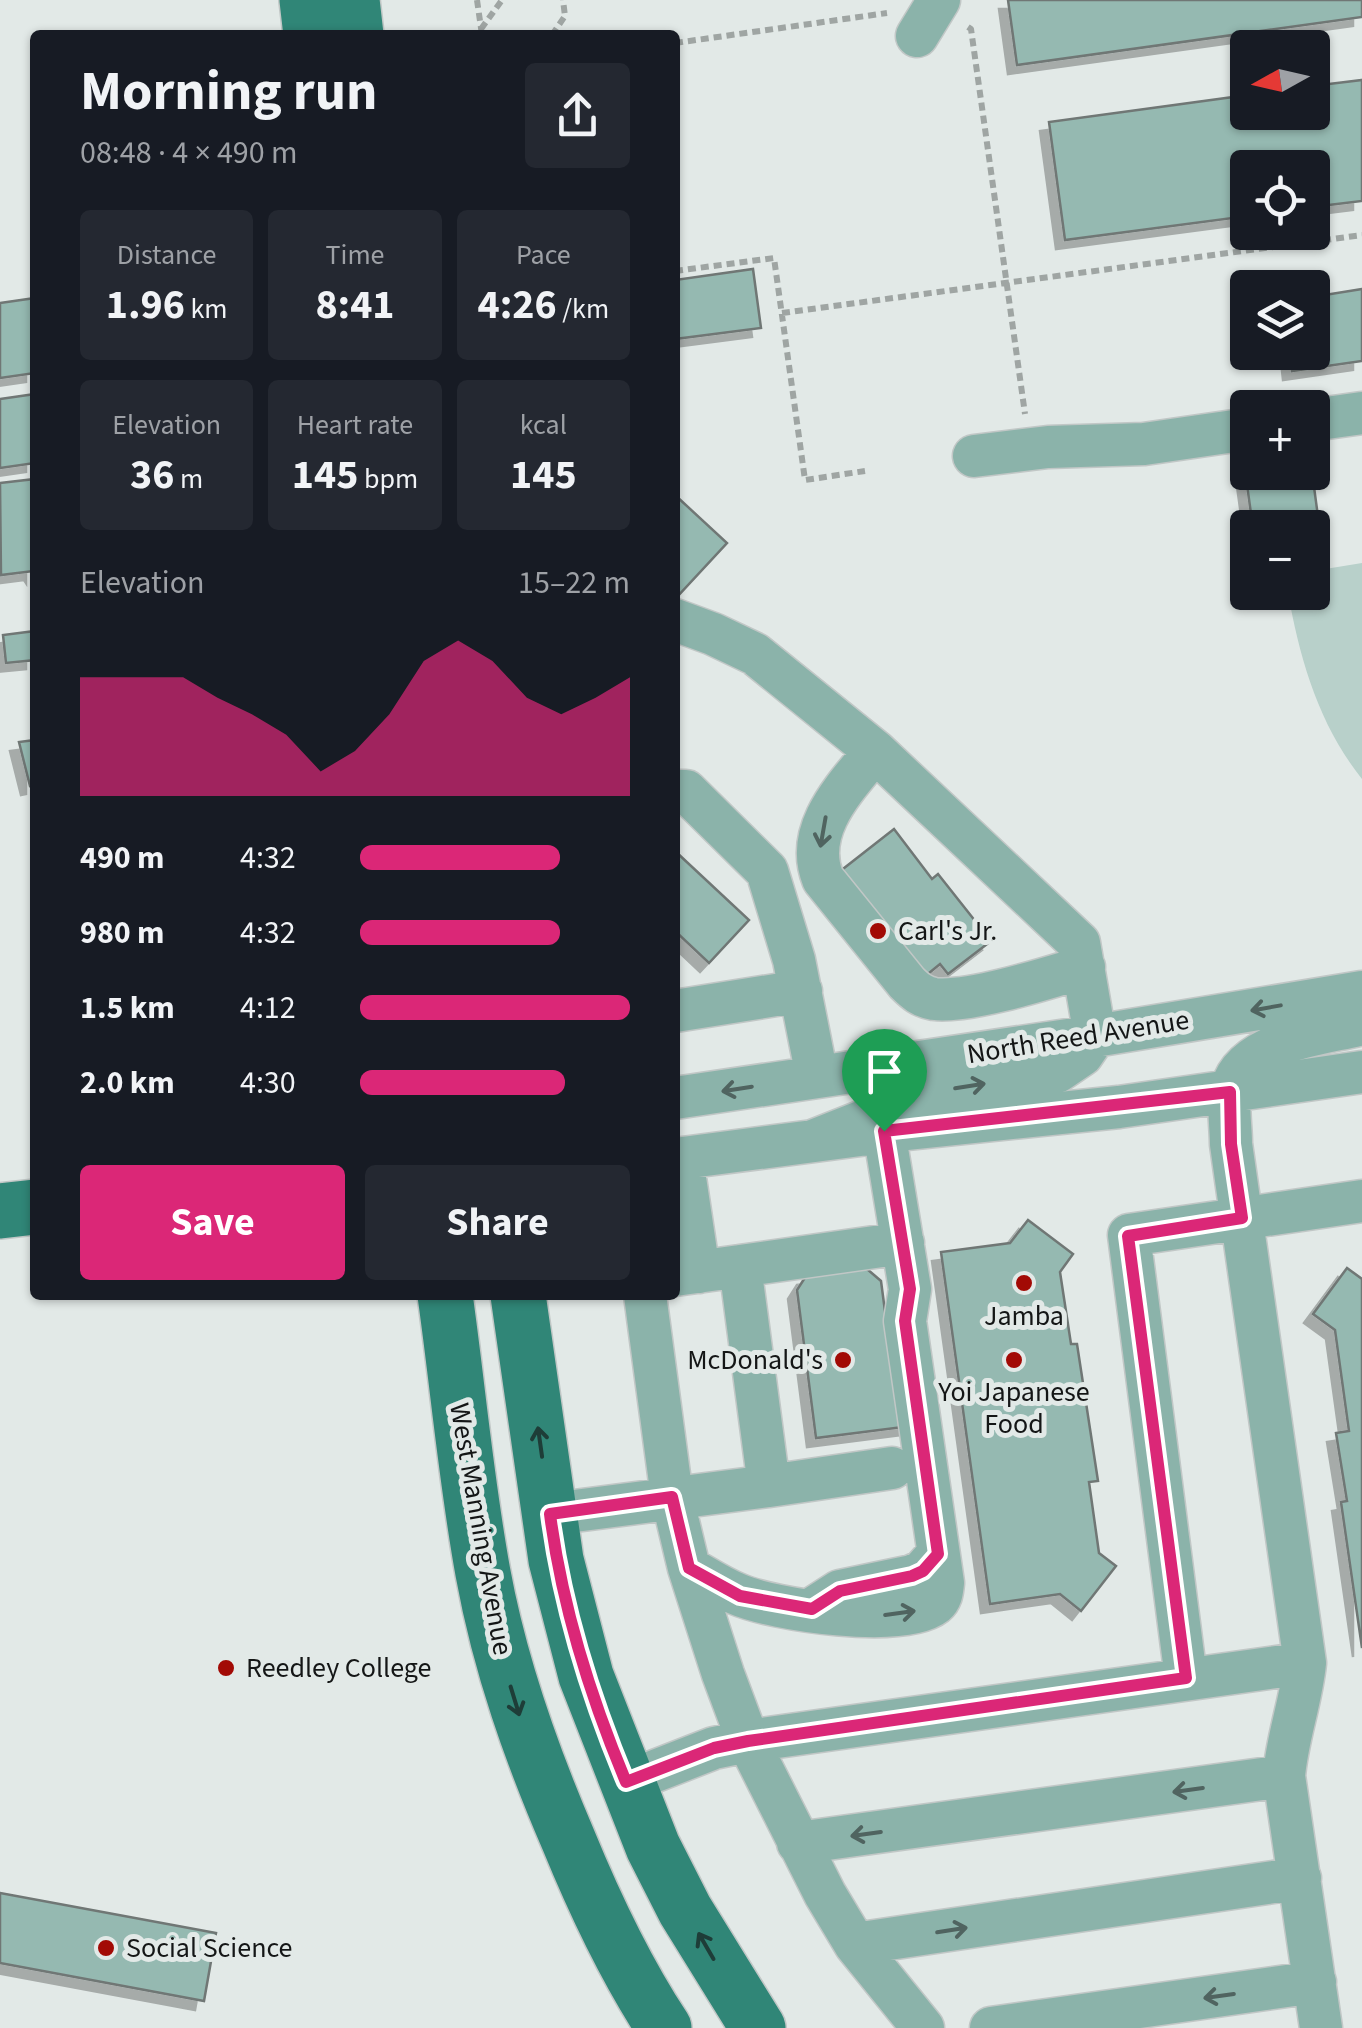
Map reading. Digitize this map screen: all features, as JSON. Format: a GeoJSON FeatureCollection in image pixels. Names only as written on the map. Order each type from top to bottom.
{"type":"FeatureCollection","features":[{"type":"Feature","properties":{"kind":"main road"},"geometry":{"type":"LineString","coordinates":[[307,0],[310,30]]}},
{"type":"Feature","properties":{"kind":"main road"},"geometry":{"type":"LineString","coordinates":[[352,0],[355,30]]}},
{"type":"Feature","properties":{"kind":"main road"},"geometry":{"type":"LineString","coordinates":[[0,1211],[30,1207]]}},
{"type":"Feature","properties":{"kind":"main road","name":"West Manning Avenue"},"geometry":{"type":"LineString","coordinates":[[446,1300],[483,1573],[505,1669],[532,1756],[582,1873],[636,1986],[664,2028]]}},
{"type":"Feature","properties":{"kind":"main road"},"geometry":{"type":"LineString","coordinates":[[519,1300],[556,1560],[586,1676],[653,1847],[685,1910],[758,2028]]}},
{"type":"Feature","properties":{"kind":"street"},"geometry":{"type":"LineString","coordinates":[[1330,417],[1362,413]]}},
{"type":"Feature","properties":{"kind":"street"},"geometry":{"type":"LineString","coordinates":[[974,456],[1048,447],[1144,444],[1230,432]]}},
{"type":"Feature","properties":{"kind":"street"},"geometry":{"type":"LineString","coordinates":[[680,622],[754,654],[875,751],[1079,943],[1095,1036],[1082,1055],[1057,1072],[939,1091],[813,1141]]}},
{"type":"Feature","properties":{"kind":"street"},"geometry":{"type":"LineString","coordinates":[[875,751],[827,812],[820,866],[823,880],[907,983],[923,996],[943,999],[1018,986],[1084,968]]}},
{"type":"Feature","properties":{"kind":"street"},"geometry":{"type":"LineString","coordinates":[[680,791],[686,791],[766,871],[801,991],[817,1076]]}},
{"type":"Feature","properties":{"kind":"street"},"geometry":{"type":"LineString","coordinates":[[680,1010],[801,991]]}},
{"type":"Feature","properties":{"kind":"street","name":"North Reed Avenue"},"geometry":{"type":"LineString","coordinates":[[680,1097],[1362,992]]}},
{"type":"Feature","properties":{"kind":"street"},"geometry":{"type":"LineString","coordinates":[[1321,2028],[1284,1776],[1305,1664],[1231,1144],[1230,1092],[1251,1059],[1272,1046],[1362,1024]]}},
{"type":"Feature","properties":{"kind":"street"},"geometry":{"type":"LineString","coordinates":[[680,1158],[1230,1092],[1362,1072]]}},
{"type":"Feature","properties":{"kind":"street"},"geometry":{"type":"LineString","coordinates":[[689,1568],[740,1596],[812,1609],[840,1591],[912,1576],[923,1571],[938,1554],[905,1321],[910,1289],[884,1131]]}},
{"type":"Feature","properties":{"kind":"street"},"geometry":{"type":"LineString","coordinates":[[680,1162],[705,1271],[769,1486]]}},
{"type":"Feature","properties":{"kind":"street"},"geometry":{"type":"LineString","coordinates":[[1186,1678],[1128,1236],[1362,1201]]}},
{"type":"Feature","properties":{"kind":"street"},"geometry":{"type":"LineString","coordinates":[[705,1271],[902,1244]]}},
{"type":"Feature","properties":{"kind":"street"},"geometry":{"type":"LineString","coordinates":[[646,1300],[672,1497],[689,1568],[748,1741],[798,1843],[856,1944],[923,2028]]}},
{"type":"Feature","properties":{"kind":"street"},"geometry":{"type":"LineString","coordinates":[[550,1514],[892,1468]]}},
{"type":"Feature","properties":{"kind":"street"},"geometry":{"type":"LineString","coordinates":[[626,1782],[714,1748],[748,1741],[1305,1664]]}},
{"type":"Feature","properties":{"kind":"street"},"geometry":{"type":"LineString","coordinates":[[798,1843],[1284,1776]]}},
{"type":"Feature","properties":{"kind":"street"},"geometry":{"type":"LineString","coordinates":[[856,1944],[1300,1878]]}},
{"type":"Feature","properties":{"kind":"street"},"geometry":{"type":"LineString","coordinates":[[992,2028],[1315,1982]]}},
{"type":"Feature","properties":{"kind":"path"},"geometry":{"type":"LineString","coordinates":[[477,0],[481,30]]}},
{"type":"Feature","properties":{"kind":"path"},"geometry":{"type":"LineString","coordinates":[[482,30],[502,0]]}},
{"type":"Feature","properties":{"kind":"path"},"geometry":{"type":"LineString","coordinates":[[555,30],[565,16],[563,0]]}},
{"type":"Feature","properties":{"kind":"path"},"geometry":{"type":"LineString","coordinates":[[680,42],[922,14],[971,29],[1026,415]]}},
{"type":"Feature","properties":{"kind":"path"},"geometry":{"type":"LineString","coordinates":[[782,312],[1362,235]]}},
{"type":"Feature","properties":{"kind":"path"},"geometry":{"type":"LineString","coordinates":[[680,270],[774,258],[805,480],[865,471]]}},
{"type":"Feature","properties":{"kind":"green space"},"geometry":{"type":"Polygon","coordinates":[[[1362,563],[1362,779],[1334,737],[1313,691],[1292,610],[1330,610],[1330,568],[1362,563]]]}},
{"type":"Feature","properties":{"kind":"building"},"geometry":{"type":"Polygon","coordinates":[[[1008,0],[1362,0],[1362,17],[1269,30],[1230,30],[1230,35],[1017,65],[1008,0]]]}},
{"type":"Feature","properties":{"kind":"building"},"geometry":{"type":"Polygon","coordinates":[[[1362,80],[1362,201],[1330,205],[1330,150],[1230,150],[1230,218],[1065,240],[1049,122],[1230,97],[1230,130],[1330,130],[1330,84],[1362,80]]]}},
{"type":"Feature","properties":{"kind":"building"},"geometry":{"type":"Polygon","coordinates":[[[753,269],[761,328],[680,338],[680,279],[753,269]]]}},
{"type":"Feature","properties":{"kind":"building"},"geometry":{"type":"Polygon","coordinates":[[[1362,289],[1362,361],[1330,366],[1330,294],[1362,289]]]}},
{"type":"Feature","properties":{"kind":"building"},"geometry":{"type":"Polygon","coordinates":[[[30,299],[30,374],[0,378],[0,303],[30,299]]]}},
{"type":"Feature","properties":{"kind":"building"},"geometry":{"type":"Polygon","coordinates":[[[30,395],[30,464],[0,468],[0,399],[30,395]]]}},
{"type":"Feature","properties":{"kind":"building"},"geometry":{"type":"Polygon","coordinates":[[[30,480],[30,571],[1,575],[0,483],[30,480]]]}},
{"type":"Feature","properties":{"kind":"building"},"geometry":{"type":"Polygon","coordinates":[[[1248,490],[1314,490],[1317,510],[1251,510],[1248,490]]]}},
{"type":"Feature","properties":{"kind":"building"},"geometry":{"type":"Polygon","coordinates":[[[680,500],[727,543],[680,594],[680,500]]]}},
{"type":"Feature","properties":{"kind":"building"},"geometry":{"type":"Polygon","coordinates":[[[30,632],[30,661],[6,663],[3,635],[30,632]]]}},
{"type":"Feature","properties":{"kind":"building"},"geometry":{"type":"Polygon","coordinates":[[[30,741],[30,786],[19,742],[30,741]]]}},
{"type":"Feature","properties":{"kind":"building"},"geometry":{"type":"Polygon","coordinates":[[[894,829],[932,879],[938,874],[991,941],[948,974],[940,964],[923,978],[834,876],[894,829]]]}},
{"type":"Feature","properties":{"kind":"building"},"geometry":{"type":"Polygon","coordinates":[[[680,856],[749,920],[709,963],[680,936],[680,856]]]}},
{"type":"Feature","properties":{"kind":"building"},"geometry":{"type":"Polygon","coordinates":[[[1028,1220],[1073,1254],[1060,1272],[1071,1344],[1077,1344],[1098,1481],[1089,1482],[1099,1553],[1116,1566],[1081,1611],[1060,1594],[990,1604],[941,1252],[1010,1243],[1028,1220]]]}},
{"type":"Feature","properties":{"kind":"building"},"geometry":{"type":"Polygon","coordinates":[[[1347,1268],[1362,1279],[1362,1648],[1341,1502],[1347,1501],[1336,1433],[1349,1431],[1335,1330],[1313,1314],[1347,1268]]]}},
{"type":"Feature","properties":{"kind":"building"},"geometry":{"type":"Polygon","coordinates":[[[867,1269],[881,1281],[891,1357],[911,1426],[816,1438],[797,1290],[806,1276],[867,1269]]]}},
{"type":"Feature","properties":{"kind":"building","name":"Social Science"},"geometry":{"type":"Polygon","coordinates":[[[0,1893],[216,1933],[204,2001],[0,1963],[0,1893]]]}},
{"type":"Feature","properties":{"kind":"place","name":"Carl's Jr."},"geometry":{"type":"Point","coordinates":[878,931]}},
{"type":"Feature","properties":{"kind":"place","name":"Jamba"},"geometry":{"type":"Point","coordinates":[1024,1283]}},
{"type":"Feature","properties":{"kind":"place","name":"McDonald's"},"geometry":{"type":"Point","coordinates":[843,1360]}},
{"type":"Feature","properties":{"kind":"place","name":"Yoi Japanese Food"},"geometry":{"type":"Point","coordinates":[1014,1360]}},
{"type":"Feature","properties":{"kind":"place","name":"Reedley College"},"geometry":{"type":"Point","coordinates":[226,1668]}},
{"type":"Feature","properties":{"kind":"place","name":"Social Science"},"geometry":{"type":"Point","coordinates":[106,1948]}},
{"type":"Feature","properties":{"kind":"route"},"geometry":{"type":"LineString","coordinates":[[1230,1092],[1231,1144],[1242,1218],[1128,1236],[1186,1678],[748,1741],[714,1748],[626,1782],[586,1676],[556,1560],[550,1514],[672,1497],[689,1568],[740,1596],[793,1608],[812,1609],[840,1591],[912,1576],[923,1571],[938,1554],[905,1321],[910,1289],[884,1131],[1230,1092]]}}]}
